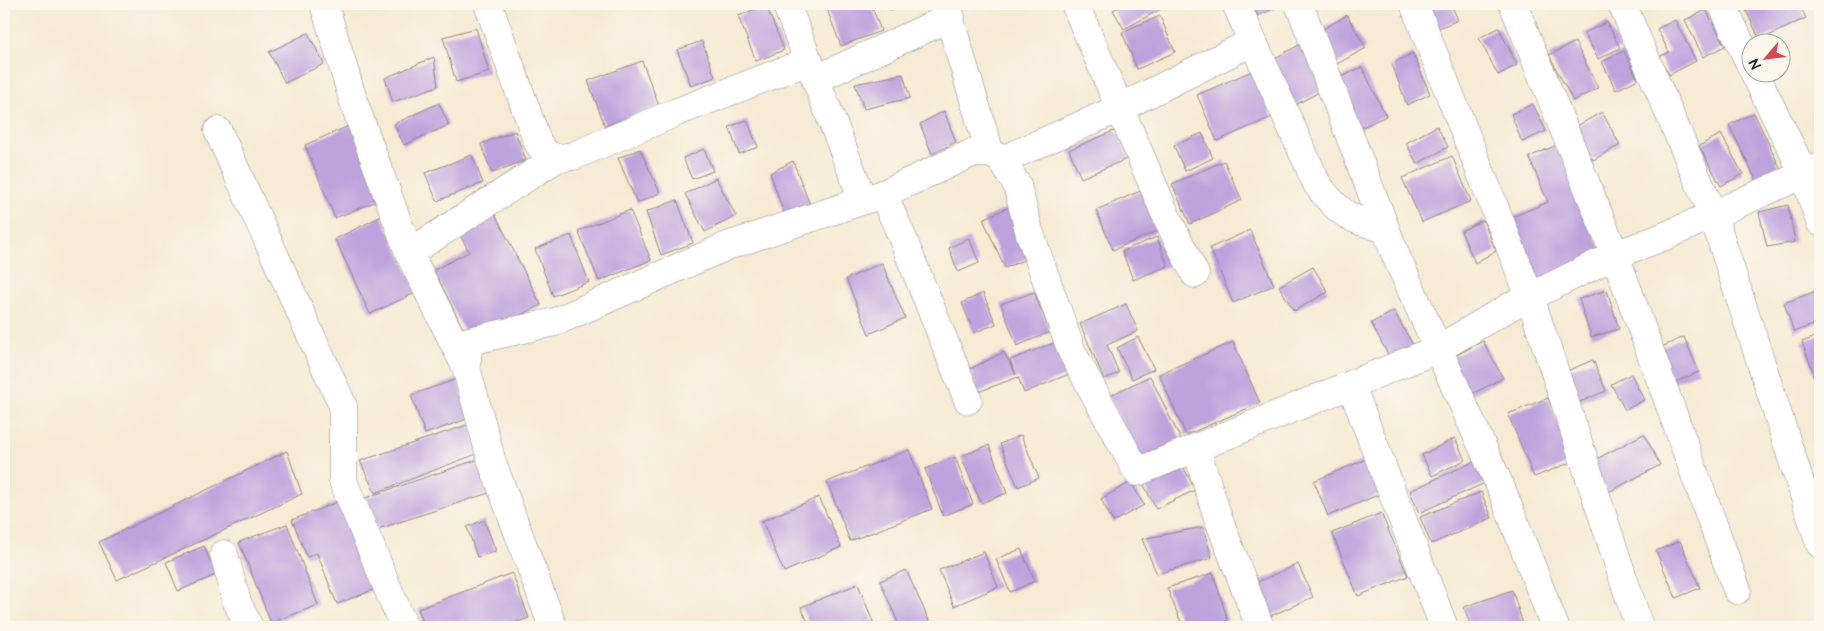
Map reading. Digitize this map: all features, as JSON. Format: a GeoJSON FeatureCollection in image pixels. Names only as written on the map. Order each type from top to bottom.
{"type":"FeatureCollection","features":[{"type":"Feature","properties":{"kind":"street"},"geometry":{"type":"LineString","coordinates":[[324,4],[355,106],[409,253],[466,367],[492,462],[553,627]]}},
{"type":"Feature","properties":{"kind":"street"},"geometry":{"type":"LineString","coordinates":[[488,4],[538,143],[546,154],[557,158]]}},
{"type":"Feature","properties":{"kind":"street"},"geometry":{"type":"LineString","coordinates":[[786,4],[812,70],[873,197],[900,232],[968,400]]}},
{"type":"Feature","properties":{"kind":"street"},"geometry":{"type":"LineString","coordinates":[[1075,4],[1195,274]]}},
{"type":"Feature","properties":{"kind":"street"},"geometry":{"type":"LineString","coordinates":[[1236,4],[1317,184],[1335,207],[1351,219],[1386,229]]}},
{"type":"Feature","properties":{"kind":"street"},"geometry":{"type":"LineString","coordinates":[[1300,4],[1396,256],[1501,488],[1555,627]]}},
{"type":"Feature","properties":{"kind":"street"},"geometry":{"type":"LineString","coordinates":[[1414,4],[1530,297],[1639,626]]}},
{"type":"Feature","properties":{"kind":"street"},"geometry":{"type":"LineString","coordinates":[[1513,4],[1615,255],[1738,590]]}},
{"type":"Feature","properties":{"kind":"street"},"geometry":{"type":"LineString","coordinates":[[1622,4],[1713,216],[1820,544]]}},
{"type":"Feature","properties":{"kind":"street"},"geometry":{"type":"LineString","coordinates":[[1722,4],[1742,47]]}},
{"type":"Feature","properties":{"kind":"street"},"geometry":{"type":"LineString","coordinates":[[409,253],[557,158],[573,156],[677,112],[812,70],[948,10],[996,156],[1017,185],[1029,231],[1072,352],[1137,472],[1438,349],[1530,297],[1615,255],[1713,216],[1812,171]]}},
{"type":"Feature","properties":{"kind":"street"},"geometry":{"type":"LineString","coordinates":[[466,367],[469,341],[555,322],[727,246],[873,197],[972,153],[996,156],[1120,108],[1252,42]]}},
{"type":"Feature","properties":{"kind":"street"},"geometry":{"type":"LineString","coordinates":[[1760,82],[1812,171],[1820,222]]}},
{"type":"Feature","properties":{"kind":"street"},"geometry":{"type":"LineString","coordinates":[[218,131],[343,406],[343,481],[404,627]]}},
{"type":"Feature","properties":{"kind":"street"},"geometry":{"type":"LineString","coordinates":[[1351,385],[1444,627]]}},
{"type":"Feature","properties":{"kind":"street"},"geometry":{"type":"LineString","coordinates":[[1196,448],[1217,515],[1260,627]]}},
{"type":"Feature","properties":{"kind":"street"},"geometry":{"type":"LineString","coordinates":[[224,554],[237,602],[250,627]]}},
{"type":"Feature","properties":{"kind":"building"},"geometry":{"type":"Polygon","coordinates":[[[825,4],[871,4],[881,31],[841,46],[825,4]]]}},
{"type":"Feature","properties":{"kind":"building"},"geometry":{"type":"Polygon","coordinates":[[[888,4],[908,4],[890,10],[888,4]]]}},
{"type":"Feature","properties":{"kind":"building"},"geometry":{"type":"Polygon","coordinates":[[[1125,4],[1158,4],[1161,9],[1124,29],[1113,10],[1125,4]]]}},
{"type":"Feature","properties":{"kind":"building"},"geometry":{"type":"Polygon","coordinates":[[[1252,4],[1283,4],[1258,16],[1252,4]]]}},
{"type":"Feature","properties":{"kind":"building"},"geometry":{"type":"Polygon","coordinates":[[[1451,4],[1458,20],[1437,29],[1430,11],[1451,4]]]}},
{"type":"Feature","properties":{"kind":"building"},"geometry":{"type":"Polygon","coordinates":[[[1743,4],[1799,4],[1806,18],[1777,32],[1756,32],[1743,4]]]}},
{"type":"Feature","properties":{"kind":"building"},"geometry":{"type":"Polygon","coordinates":[[[766,5],[784,50],[756,61],[738,16],[766,5]]]}},
{"type":"Feature","properties":{"kind":"building"},"geometry":{"type":"Polygon","coordinates":[[[1706,10],[1725,46],[1703,57],[1685,20],[1706,10]]]}},
{"type":"Feature","properties":{"kind":"building"},"geometry":{"type":"Polygon","coordinates":[[[1347,15],[1366,48],[1333,66],[1315,34],[1347,15]]]}},
{"type":"Feature","properties":{"kind":"building"},"geometry":{"type":"Polygon","coordinates":[[[1160,16],[1175,52],[1137,69],[1122,32],[1160,16]]]}},
{"type":"Feature","properties":{"kind":"building"},"geometry":{"type":"Polygon","coordinates":[[[1675,20],[1696,61],[1669,75],[1659,57],[1669,52],[1657,29],[1675,20]]]}},
{"type":"Feature","properties":{"kind":"building"},"geometry":{"type":"Polygon","coordinates":[[[1607,22],[1620,48],[1598,59],[1584,33],[1607,22]]]}},
{"type":"Feature","properties":{"kind":"building"},"geometry":{"type":"Polygon","coordinates":[[[476,28],[489,72],[456,82],[443,37],[476,28]]]}},
{"type":"Feature","properties":{"kind":"building"},"geometry":{"type":"Polygon","coordinates":[[[1499,28],[1517,65],[1498,75],[1479,38],[1499,28]]]}},
{"type":"Feature","properties":{"kind":"building"},"geometry":{"type":"Polygon","coordinates":[[[308,33],[324,64],[285,83],[269,52],[308,33]]]}},
{"type":"Feature","properties":{"kind":"building"},"geometry":{"type":"Polygon","coordinates":[[[702,41],[715,77],[691,86],[677,50],[702,41]]]}},
{"type":"Feature","properties":{"kind":"building"},"geometry":{"type":"Polygon","coordinates":[[[1575,42],[1598,88],[1573,101],[1549,55],[1575,42]]]}},
{"type":"Feature","properties":{"kind":"building"},"geometry":{"type":"Polygon","coordinates":[[[1303,43],[1327,88],[1295,105],[1271,60],[1303,43]]]}},
{"type":"Feature","properties":{"kind":"building"},"geometry":{"type":"Polygon","coordinates":[[[1624,51],[1638,79],[1616,90],[1602,62],[1624,51]]]}},
{"type":"Feature","properties":{"kind":"building"},"geometry":{"type":"Polygon","coordinates":[[[1413,53],[1430,94],[1407,105],[1392,64],[1413,53]]]}},
{"type":"Feature","properties":{"kind":"building"},"geometry":{"type":"Polygon","coordinates":[[[434,57],[438,86],[393,102],[385,78],[434,57]]]}},
{"type":"Feature","properties":{"kind":"building"},"geometry":{"type":"Polygon","coordinates":[[[642,61],[659,106],[605,126],[588,81],[642,61]]]}},
{"type":"Feature","properties":{"kind":"building"},"geometry":{"type":"Polygon","coordinates":[[[1362,67],[1386,116],[1356,130],[1333,81],[1362,67]]]}},
{"type":"Feature","properties":{"kind":"building"},"geometry":{"type":"Polygon","coordinates":[[[1252,71],[1272,117],[1217,141],[1197,95],[1252,71]]]}},
{"type":"Feature","properties":{"kind":"building"},"geometry":{"type":"Polygon","coordinates":[[[903,74],[910,98],[864,109],[855,84],[903,74]]]}},
{"type":"Feature","properties":{"kind":"building"},"geometry":{"type":"Polygon","coordinates":[[[439,103],[449,125],[404,145],[394,124],[439,103]]]}},
{"type":"Feature","properties":{"kind":"building"},"geometry":{"type":"Polygon","coordinates":[[[1533,104],[1546,131],[1522,142],[1511,114],[1533,104]]]}},
{"type":"Feature","properties":{"kind":"building"},"geometry":{"type":"Polygon","coordinates":[[[944,111],[956,142],[932,154],[920,124],[944,111]]]}},
{"type":"Feature","properties":{"kind":"building"},"geometry":{"type":"Polygon","coordinates":[[[1602,112],[1620,145],[1593,160],[1575,127],[1602,112]]]}},
{"type":"Feature","properties":{"kind":"building"},"geometry":{"type":"Polygon","coordinates":[[[1754,113],[1783,174],[1759,186],[1729,125],[1754,113]]]}},
{"type":"Feature","properties":{"kind":"building"},"geometry":{"type":"Polygon","coordinates":[[[747,120],[758,147],[739,154],[729,127],[747,120]]]}},
{"type":"Feature","properties":{"kind":"building"},"geometry":{"type":"Polygon","coordinates":[[[351,125],[382,199],[335,218],[305,145],[351,125]]]}},
{"type":"Feature","properties":{"kind":"building"},"geometry":{"type":"Polygon","coordinates":[[[1437,126],[1448,147],[1417,164],[1406,143],[1437,126]]]}},
{"type":"Feature","properties":{"kind":"building"},"geometry":{"type":"Polygon","coordinates":[[[1116,130],[1129,158],[1081,178],[1069,150],[1116,130]]]}},
{"type":"Feature","properties":{"kind":"building"},"geometry":{"type":"Polygon","coordinates":[[[515,131],[526,160],[492,173],[481,144],[515,131]]]}},
{"type":"Feature","properties":{"kind":"building"},"geometry":{"type":"Polygon","coordinates":[[[1202,133],[1213,158],[1185,171],[1174,146],[1202,133]]]}},
{"type":"Feature","properties":{"kind":"building"},"geometry":{"type":"Polygon","coordinates":[[[1721,134],[1743,174],[1721,186],[1699,146],[1721,134]]]}},
{"type":"Feature","properties":{"kind":"building"},"geometry":{"type":"Polygon","coordinates":[[[1557,145],[1603,255],[1539,281],[1512,217],[1548,202],[1529,157],[1557,145]]]}},
{"type":"Feature","properties":{"kind":"building"},"geometry":{"type":"Polygon","coordinates":[[[640,149],[660,193],[637,203],[618,158],[640,149]]]}},
{"type":"Feature","properties":{"kind":"building"},"geometry":{"type":"Polygon","coordinates":[[[704,149],[713,171],[692,179],[683,158],[704,149]]]}},
{"type":"Feature","properties":{"kind":"building"},"geometry":{"type":"Polygon","coordinates":[[[472,155],[483,183],[437,201],[425,173],[472,155]]]}},
{"type":"Feature","properties":{"kind":"building"},"geometry":{"type":"Polygon","coordinates":[[[1452,156],[1471,201],[1422,222],[1402,178],[1452,156]]]}},
{"type":"Feature","properties":{"kind":"building"},"geometry":{"type":"Polygon","coordinates":[[[793,161],[810,205],[785,216],[770,173],[793,161]]]}},
{"type":"Feature","properties":{"kind":"building"},"geometry":{"type":"Polygon","coordinates":[[[1224,161],[1242,200],[1190,224],[1172,184],[1224,161]]]}},
{"type":"Feature","properties":{"kind":"building"},"geometry":{"type":"Polygon","coordinates":[[[716,178],[736,216],[705,232],[685,194],[716,178]]]}},
{"type":"Feature","properties":{"kind":"building"},"geometry":{"type":"Polygon","coordinates":[[[1145,189],[1162,229],[1113,250],[1096,210],[1145,189]]]}},
{"type":"Feature","properties":{"kind":"building"},"geometry":{"type":"Polygon","coordinates":[[[677,200],[693,243],[661,255],[646,212],[677,200]]]}},
{"type":"Feature","properties":{"kind":"building"},"geometry":{"type":"Polygon","coordinates":[[[1788,205],[1795,242],[1767,247],[1759,212],[1788,205]]]}},
{"type":"Feature","properties":{"kind":"building"},"geometry":{"type":"Polygon","coordinates":[[[1009,207],[1031,257],[1005,268],[983,219],[1009,207]]]}},
{"type":"Feature","properties":{"kind":"building"},"geometry":{"type":"Polygon","coordinates":[[[493,210],[541,305],[469,341],[434,270],[469,252],[457,229],[493,210]]]}},
{"type":"Feature","properties":{"kind":"building"},"geometry":{"type":"Polygon","coordinates":[[[630,210],[651,260],[599,281],[578,231],[630,210]]]}},
{"type":"Feature","properties":{"kind":"building"},"geometry":{"type":"Polygon","coordinates":[[[382,216],[417,292],[370,314],[335,239],[382,216]]]}},
{"type":"Feature","properties":{"kind":"building"},"geometry":{"type":"Polygon","coordinates":[[[1483,220],[1496,251],[1475,263],[1461,231],[1483,220]]]}},
{"type":"Feature","properties":{"kind":"building"},"geometry":{"type":"Polygon","coordinates":[[[1250,230],[1274,285],[1233,303],[1210,248],[1250,230]]]}},
{"type":"Feature","properties":{"kind":"building"},"geometry":{"type":"Polygon","coordinates":[[[571,235],[589,282],[553,296],[535,249],[571,235]]]}},
{"type":"Feature","properties":{"kind":"building"},"geometry":{"type":"Polygon","coordinates":[[[1157,237],[1168,266],[1133,280],[1122,251],[1157,237]]]}},
{"type":"Feature","properties":{"kind":"building"},"geometry":{"type":"Polygon","coordinates":[[[969,238],[979,263],[958,272],[949,248],[969,238]]]}},
{"type":"Feature","properties":{"kind":"building"},"geometry":{"type":"Polygon","coordinates":[[[882,263],[905,318],[869,334],[846,279],[882,263]]]}},
{"type":"Feature","properties":{"kind":"building"},"geometry":{"type":"Polygon","coordinates":[[[1313,267],[1328,292],[1294,311],[1279,286],[1313,267]]]}},
{"type":"Feature","properties":{"kind":"building"},"geometry":{"type":"Polygon","coordinates":[[[1607,290],[1619,329],[1591,337],[1579,299],[1607,290]]]}},
{"type":"Feature","properties":{"kind":"building"},"geometry":{"type":"Polygon","coordinates":[[[1816,291],[1820,303],[1820,322],[1794,332],[1784,303],[1816,291]]]}},
{"type":"Feature","properties":{"kind":"building"},"geometry":{"type":"Polygon","coordinates":[[[1034,292],[1050,332],[1017,346],[1001,304],[1034,292]]]}},
{"type":"Feature","properties":{"kind":"building"},"geometry":{"type":"Polygon","coordinates":[[[983,293],[996,324],[974,333],[962,303],[983,293]]]}},
{"type":"Feature","properties":{"kind":"building"},"geometry":{"type":"Polygon","coordinates":[[[1126,304],[1138,331],[1107,345],[1119,373],[1104,379],[1080,324],[1126,304]]]}},
{"type":"Feature","properties":{"kind":"building"},"geometry":{"type":"Polygon","coordinates":[[[1394,311],[1414,347],[1391,360],[1371,323],[1394,311]]]}},
{"type":"Feature","properties":{"kind":"building"},"geometry":{"type":"Polygon","coordinates":[[[1820,335],[1820,390],[1802,342],[1820,335]]]}},
{"type":"Feature","properties":{"kind":"building"},"geometry":{"type":"Polygon","coordinates":[[[1138,337],[1154,369],[1132,379],[1117,348],[1138,337]]]}},
{"type":"Feature","properties":{"kind":"building"},"geometry":{"type":"Polygon","coordinates":[[[1684,337],[1699,372],[1671,384],[1657,349],[1684,337]]]}},
{"type":"Feature","properties":{"kind":"building"},"geometry":{"type":"Polygon","coordinates":[[[1483,341],[1503,378],[1468,396],[1449,359],[1483,341]]]}},
{"type":"Feature","properties":{"kind":"building"},"geometry":{"type":"Polygon","coordinates":[[[1056,342],[1069,374],[1024,393],[1018,377],[978,392],[970,369],[1004,352],[1016,375],[1010,360],[1056,342]]]}},
{"type":"Feature","properties":{"kind":"building"},"geometry":{"type":"Polygon","coordinates":[[[1233,342],[1260,403],[1186,435],[1159,374],[1233,342]]]}},
{"type":"Feature","properties":{"kind":"building"},"geometry":{"type":"Polygon","coordinates":[[[1593,360],[1606,391],[1575,404],[1562,373],[1593,360]]]}},
{"type":"Feature","properties":{"kind":"building"},"geometry":{"type":"Polygon","coordinates":[[[1631,374],[1644,400],[1625,410],[1611,384],[1631,374]]]}},
{"type":"Feature","properties":{"kind":"building"},"geometry":{"type":"Polygon","coordinates":[[[1150,376],[1183,444],[1142,464],[1109,396],[1150,376]]]}},
{"type":"Feature","properties":{"kind":"building"},"geometry":{"type":"Polygon","coordinates":[[[457,379],[470,418],[425,434],[411,395],[457,379]]]}},
{"type":"Feature","properties":{"kind":"building"},"geometry":{"type":"Polygon","coordinates":[[[1548,398],[1574,461],[1534,477],[1508,414],[1548,398]]]}},
{"type":"Feature","properties":{"kind":"building"},"geometry":{"type":"Polygon","coordinates":[[[470,424],[479,453],[375,493],[360,461],[470,424]]]}},
{"type":"Feature","properties":{"kind":"building"},"geometry":{"type":"Polygon","coordinates":[[[1644,434],[1660,465],[1605,494],[1589,463],[1644,434]]]}},
{"type":"Feature","properties":{"kind":"building"},"geometry":{"type":"Polygon","coordinates":[[[1021,435],[1039,478],[1018,487],[1000,444],[1021,435]]]}},
{"type":"Feature","properties":{"kind":"building"},"geometry":{"type":"Polygon","coordinates":[[[1455,438],[1465,460],[1432,476],[1422,455],[1455,438]]]}},
{"type":"Feature","properties":{"kind":"building"},"geometry":{"type":"Polygon","coordinates":[[[989,445],[1007,493],[981,503],[961,456],[989,445]]]}},
{"type":"Feature","properties":{"kind":"building"},"geometry":{"type":"Polygon","coordinates":[[[909,450],[932,509],[850,541],[827,482],[909,450]]]}},
{"type":"Feature","properties":{"kind":"building"},"geometry":{"type":"Polygon","coordinates":[[[287,451],[302,494],[117,580],[99,542],[287,451]]]}},
{"type":"Feature","properties":{"kind":"building"},"geometry":{"type":"Polygon","coordinates":[[[955,457],[973,504],[943,516],[925,469],[955,457]]]}},
{"type":"Feature","properties":{"kind":"building"},"geometry":{"type":"Polygon","coordinates":[[[1371,457],[1385,492],[1328,516],[1314,481],[1371,457]]]}},
{"type":"Feature","properties":{"kind":"building"},"geometry":{"type":"Polygon","coordinates":[[[482,458],[492,492],[378,529],[365,498],[482,458]]]}},
{"type":"Feature","properties":{"kind":"building"},"geometry":{"type":"Polygon","coordinates":[[[1475,461],[1485,483],[1419,513],[1410,491],[1475,461]]]}},
{"type":"Feature","properties":{"kind":"building"},"geometry":{"type":"Polygon","coordinates":[[[1181,462],[1195,490],[1156,509],[1142,481],[1181,462]]]}},
{"type":"Feature","properties":{"kind":"building"},"geometry":{"type":"Polygon","coordinates":[[[1131,482],[1144,505],[1113,522],[1101,499],[1131,482]]]}},
{"type":"Feature","properties":{"kind":"building"},"geometry":{"type":"Polygon","coordinates":[[[1481,492],[1492,518],[1431,544],[1420,517],[1481,492]]]}},
{"type":"Feature","properties":{"kind":"building"},"geometry":{"type":"Polygon","coordinates":[[[819,497],[841,547],[784,572],[762,521],[819,497]]]}},
{"type":"Feature","properties":{"kind":"building"},"geometry":{"type":"Polygon","coordinates":[[[342,500],[378,588],[337,604],[317,553],[307,557],[292,520],[342,500]]]}},
{"type":"Feature","properties":{"kind":"building"},"geometry":{"type":"Polygon","coordinates":[[[1381,513],[1408,576],[1358,596],[1332,533],[1381,513]]]}},
{"type":"Feature","properties":{"kind":"building"},"geometry":{"type":"Polygon","coordinates":[[[484,520],[496,551],[477,557],[467,527],[484,520]]]}},
{"type":"Feature","properties":{"kind":"building"},"geometry":{"type":"Polygon","coordinates":[[[287,524],[318,605],[271,623],[239,542],[287,524]]]}},
{"type":"Feature","properties":{"kind":"building"},"geometry":{"type":"Polygon","coordinates":[[[1203,527],[1212,558],[1157,574],[1142,539],[1203,527]]]}},
{"type":"Feature","properties":{"kind":"building"},"geometry":{"type":"Polygon","coordinates":[[[1680,541],[1700,588],[1676,598],[1656,551],[1680,541]]]}},
{"type":"Feature","properties":{"kind":"building"},"geometry":{"type":"Polygon","coordinates":[[[204,546],[216,575],[178,591],[166,562],[204,546]]]}},
{"type":"Feature","properties":{"kind":"building"},"geometry":{"type":"Polygon","coordinates":[[[1021,549],[1035,581],[1010,592],[996,559],[1021,549]]]}},
{"type":"Feature","properties":{"kind":"building"},"geometry":{"type":"Polygon","coordinates":[[[984,552],[998,587],[954,606],[939,570],[984,552]]]}},
{"type":"Feature","properties":{"kind":"building"},"geometry":{"type":"Polygon","coordinates":[[[1298,564],[1313,597],[1268,617],[1253,584],[1298,564]]]}},
{"type":"Feature","properties":{"kind":"building"},"geometry":{"type":"Polygon","coordinates":[[[906,570],[932,627],[900,627],[880,581],[906,570]]]}},
{"type":"Feature","properties":{"kind":"building"},"geometry":{"type":"Polygon","coordinates":[[[512,573],[529,618],[503,627],[425,627],[418,609],[512,573]]]}},
{"type":"Feature","properties":{"kind":"building"},"geometry":{"type":"Polygon","coordinates":[[[1213,573],[1228,621],[1202,627],[1183,627],[1167,588],[1213,573]]]}},
{"type":"Feature","properties":{"kind":"building"},"geometry":{"type":"Polygon","coordinates":[[[858,584],[875,627],[810,627],[801,607],[858,584]]]}},
{"type":"Feature","properties":{"kind":"building"},"geometry":{"type":"Polygon","coordinates":[[[1512,590],[1524,627],[1471,627],[1464,607],[1512,590]]]}}]}
